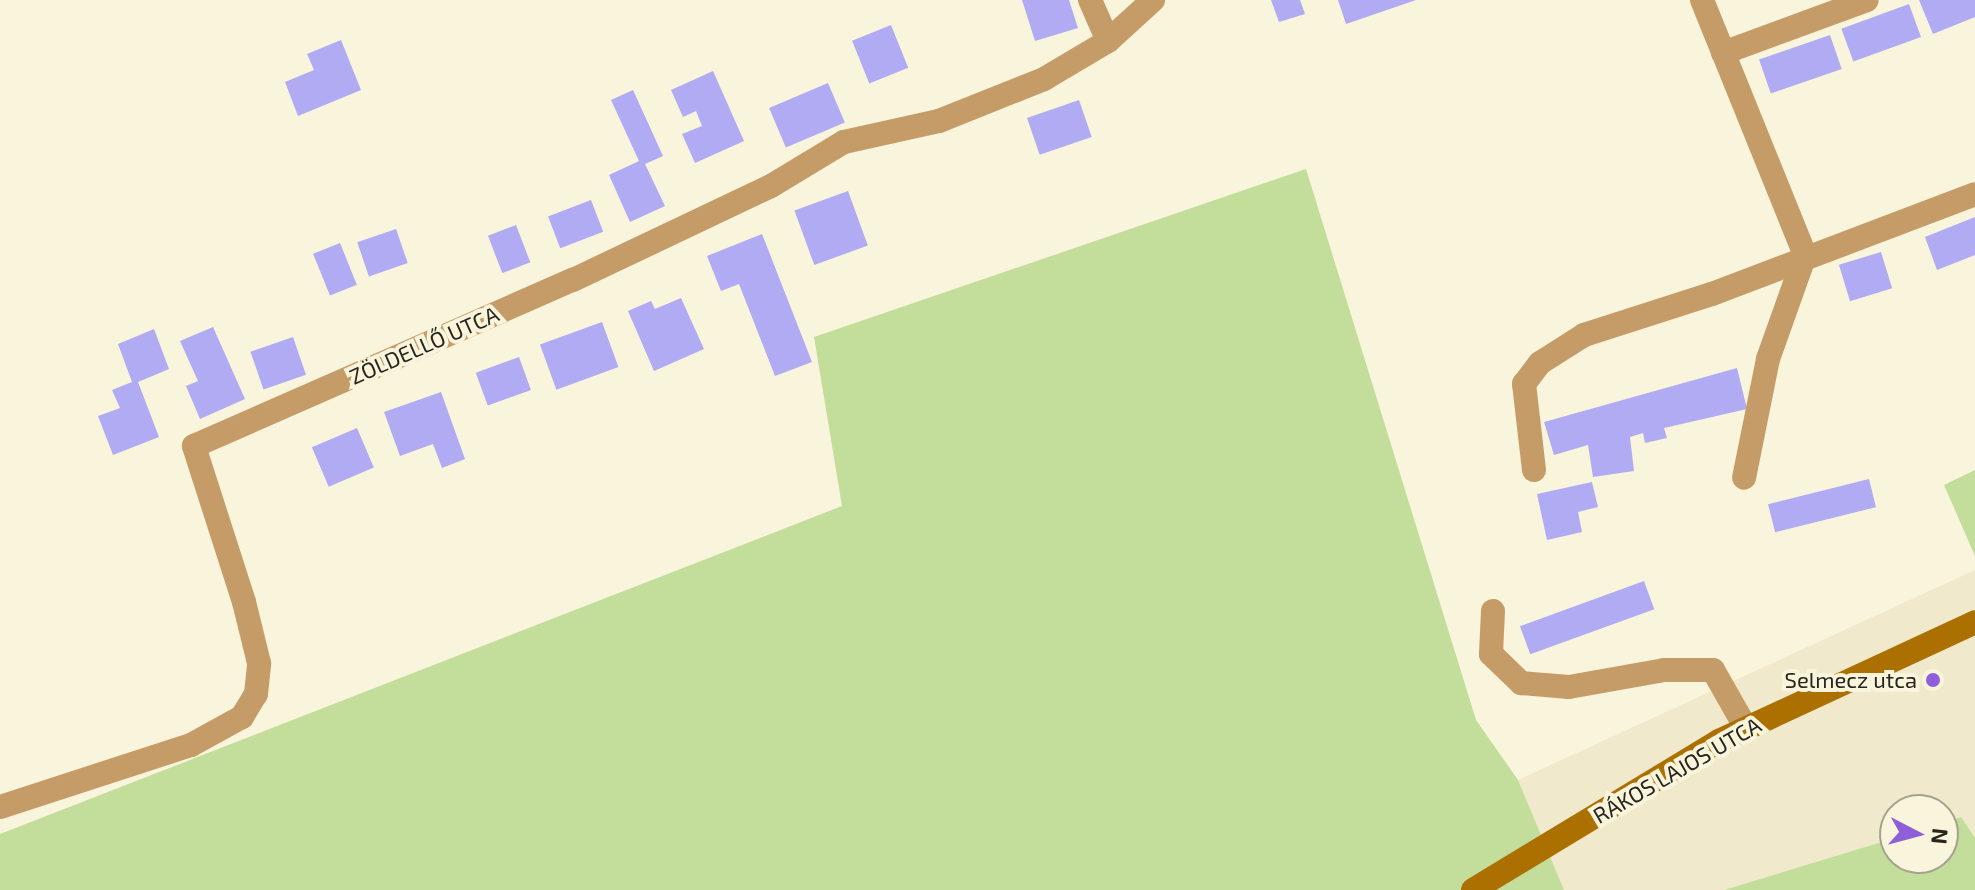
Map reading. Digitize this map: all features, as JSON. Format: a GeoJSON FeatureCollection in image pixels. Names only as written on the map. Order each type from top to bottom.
{"type":"FeatureCollection","features":[{"type":"Feature","properties":{"kind":"street"},"geometry":{"type":"LineString","coordinates":[[1090,0],[1108,41],[1153,0]]}},
{"type":"Feature","properties":{"kind":"street"},"geometry":{"type":"LineString","coordinates":[[1702,0],[1805,255],[1768,359],[1744,478]]}},
{"type":"Feature","properties":{"kind":"street"},"geometry":{"type":"LineString","coordinates":[[1723,53],[1867,0]]}},
{"type":"Feature","properties":{"kind":"street","name":"ZÖLDELLŐ UTCA"},"geometry":{"type":"LineString","coordinates":[[0,807],[191,745],[242,717],[256,694],[259,663],[244,602],[194,446],[573,280],[771,186],[844,142],[939,121],[1044,79],[1108,41]]}},
{"type":"Feature","properties":{"kind":"street"},"geometry":{"type":"LineString","coordinates":[[1534,470],[1524,384],[1540,363],[1584,335],[1712,294],[1805,255],[1975,194]]}},
{"type":"Feature","properties":{"kind":"street"},"geometry":{"type":"LineString","coordinates":[[1493,611],[1491,654],[1521,683],[1569,687],[1664,670],[1713,670],[1746,728]]}},
{"type":"Feature","properties":{"kind":"street","name":"RÁKOS LAJOS UTCA"},"geometry":{"type":"LineString","coordinates":[[1473,890],[1746,728],[1975,622]]}},
{"type":"Feature","properties":{"kind":"shaded area"},"geometry":{"type":"Polygon","coordinates":[[[1975,570],[1975,838],[1959,819],[1959,794],[1879,794],[1879,843],[1724,890],[1564,890],[1518,780],[1975,570]]]}},
{"type":"Feature","properties":{"kind":"green space"},"geometry":{"type":"Polygon","coordinates":[[[1306,169],[1476,720],[1518,780],[1564,890],[0,890],[0,834],[842,506],[814,337],[1306,169]]]}},
{"type":"Feature","properties":{"kind":"green space"},"geometry":{"type":"Polygon","coordinates":[[[1975,470],[1975,556],[1944,485],[1975,470]]]}},
{"type":"Feature","properties":{"kind":"green space"},"geometry":{"type":"Polygon","coordinates":[[[1959,818],[1975,838],[1975,890],[1724,890],[1879,843],[1879,874],[1959,874],[1959,818]]]}},
{"type":"Feature","properties":{"kind":"building"},"geometry":{"type":"Polygon","coordinates":[[[1022,0],[1069,0],[1078,28],[1035,41],[1022,0]]]}},
{"type":"Feature","properties":{"kind":"building"},"geometry":{"type":"Polygon","coordinates":[[[1271,0],[1300,0],[1305,14],[1279,22],[1271,0]]]}},
{"type":"Feature","properties":{"kind":"building"},"geometry":{"type":"Polygon","coordinates":[[[1338,0],[1416,0],[1346,24],[1338,0]]]}},
{"type":"Feature","properties":{"kind":"building"},"geometry":{"type":"Polygon","coordinates":[[[1919,0],[1975,0],[1975,17],[1933,34],[1919,0]]]}},
{"type":"Feature","properties":{"kind":"building"},"geometry":{"type":"Polygon","coordinates":[[[1909,4],[1921,37],[1853,62],[1841,29],[1909,4]]]}},
{"type":"Feature","properties":{"kind":"building"},"geometry":{"type":"Polygon","coordinates":[[[891,25],[908,68],[869,83],[852,41],[891,25]]]}},
{"type":"Feature","properties":{"kind":"building"},"geometry":{"type":"Polygon","coordinates":[[[1830,35],[1842,69],[1771,93],[1759,59],[1830,35]]]}},
{"type":"Feature","properties":{"kind":"building"},"geometry":{"type":"Polygon","coordinates":[[[341,40],[361,90],[298,116],[285,82],[314,70],[307,54],[341,40]]]}},
{"type":"Feature","properties":{"kind":"building"},"geometry":{"type":"Polygon","coordinates":[[[713,71],[744,141],[695,163],[682,134],[702,126],[696,111],[683,117],[671,90],[713,71]]]}},
{"type":"Feature","properties":{"kind":"building"},"geometry":{"type":"Polygon","coordinates":[[[828,83],[845,123],[786,148],[769,108],[828,83]]]}},
{"type":"Feature","properties":{"kind":"building"},"geometry":{"type":"Polygon","coordinates":[[[633,90],[663,156],[645,164],[665,206],[630,222],[609,175],[639,161],[611,100],[633,90]]]}},
{"type":"Feature","properties":{"kind":"building"},"geometry":{"type":"Polygon","coordinates":[[[1079,100],[1092,137],[1040,155],[1027,118],[1079,100]]]}},
{"type":"Feature","properties":{"kind":"building"},"geometry":{"type":"Polygon","coordinates":[[[848,191],[868,246],[814,265],[794,210],[848,191]]]}},
{"type":"Feature","properties":{"kind":"building"},"geometry":{"type":"Polygon","coordinates":[[[591,200],[603,232],[560,248],[548,216],[591,200]]]}},
{"type":"Feature","properties":{"kind":"building"},"geometry":{"type":"Polygon","coordinates":[[[1975,217],[1975,255],[1937,270],[1925,237],[1975,217]]]}},
{"type":"Feature","properties":{"kind":"building"},"geometry":{"type":"Polygon","coordinates":[[[516,225],[530,262],[502,273],[488,236],[516,225]]]}},
{"type":"Feature","properties":{"kind":"building"},"geometry":{"type":"Polygon","coordinates":[[[396,229],[408,263],[369,276],[357,242],[396,229]]]}},
{"type":"Feature","properties":{"kind":"building"},"geometry":{"type":"Polygon","coordinates":[[[762,234],[812,362],[775,376],[739,284],[721,291],[707,256],[762,234]]]}},
{"type":"Feature","properties":{"kind":"building"},"geometry":{"type":"Polygon","coordinates":[[[340,243],[357,285],[330,296],[313,254],[340,243]]]}},
{"type":"Feature","properties":{"kind":"building"},"geometry":{"type":"Polygon","coordinates":[[[1881,252],[1892,288],[1850,301],[1839,265],[1881,252]]]}},
{"type":"Feature","properties":{"kind":"building"},"geometry":{"type":"Polygon","coordinates":[[[681,298],[704,349],[654,371],[628,311],[651,301],[655,309],[681,298]]]}},
{"type":"Feature","properties":{"kind":"building"},"geometry":{"type":"Polygon","coordinates":[[[602,322],[618,367],[556,390],[540,345],[602,322]]]}},
{"type":"Feature","properties":{"kind":"building"},"geometry":{"type":"Polygon","coordinates":[[[213,327],[245,399],[200,419],[186,386],[198,381],[180,341],[213,327]]]}},
{"type":"Feature","properties":{"kind":"building"},"geometry":{"type":"Polygon","coordinates":[[[154,329],[169,369],[138,382],[159,437],[113,455],[98,416],[120,408],[112,390],[132,382],[118,344],[154,329]]]}},
{"type":"Feature","properties":{"kind":"building"},"geometry":{"type":"Polygon","coordinates":[[[293,337],[306,375],[263,389],[250,352],[293,337]]]}},
{"type":"Feature","properties":{"kind":"building"},"geometry":{"type":"Polygon","coordinates":[[[519,357],[531,390],[488,406],[476,373],[519,357]]]}},
{"type":"Feature","properties":{"kind":"building"},"geometry":{"type":"Polygon","coordinates":[[[1737,368],[1747,409],[1664,428],[1667,438],[1645,443],[1643,433],[1630,437],[1634,471],[1593,477],[1588,445],[1554,455],[1544,422],[1737,368]]]}},
{"type":"Feature","properties":{"kind":"building"},"geometry":{"type":"Polygon","coordinates":[[[441,392],[465,459],[442,468],[433,444],[400,456],[384,412],[441,392]]]}},
{"type":"Feature","properties":{"kind":"building"},"geometry":{"type":"Polygon","coordinates":[[[357,428],[374,468],[329,487],[312,447],[357,428]]]}},
{"type":"Feature","properties":{"kind":"building"},"geometry":{"type":"Polygon","coordinates":[[[1869,479],[1876,507],[1775,532],[1768,504],[1869,479]]]}},
{"type":"Feature","properties":{"kind":"building"},"geometry":{"type":"Polygon","coordinates":[[[1592,482],[1598,507],[1578,512],[1582,532],[1547,540],[1537,494],[1592,482]]]}},
{"type":"Feature","properties":{"kind":"building"},"geometry":{"type":"Polygon","coordinates":[[[1644,581],[1654,609],[1530,654],[1520,626],[1644,581]]]}},
{"type":"Feature","properties":{"kind":"place","name":"Selmecz utca"},"geometry":{"type":"Point","coordinates":[1933,680]}}]}
